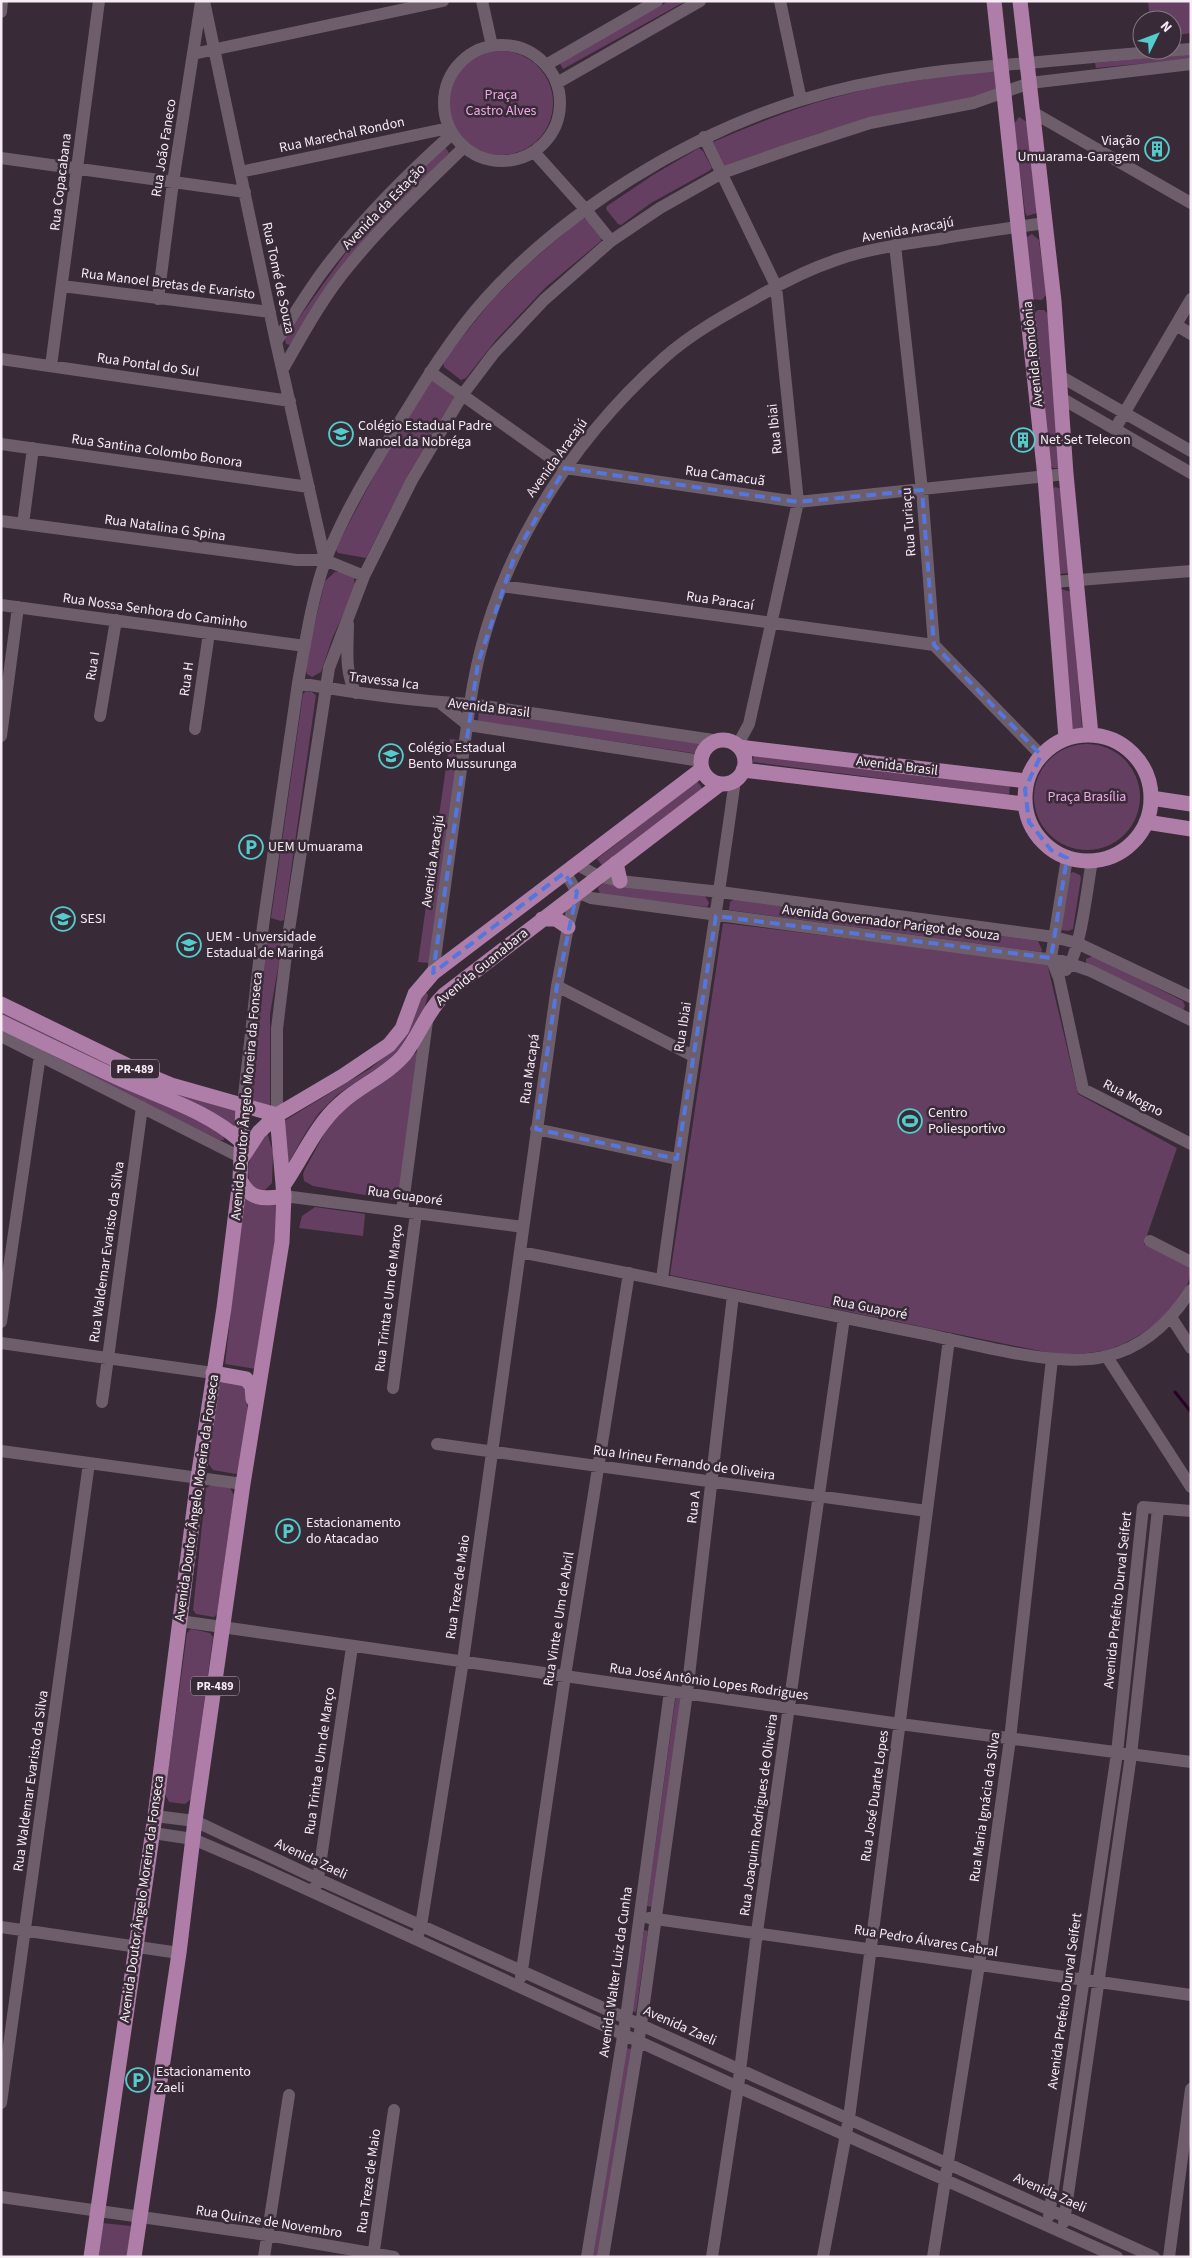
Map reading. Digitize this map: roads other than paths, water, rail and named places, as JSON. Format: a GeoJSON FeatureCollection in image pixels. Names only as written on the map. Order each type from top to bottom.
{"type":"FeatureCollection","features":[{"type":"Feature","properties":{"kind":"main road","name":"Avenida Rondônia"},"geometry":{"type":"LineString","coordinates":[[994,1],[1006,92],[1045,477],[1066,738]]}},
{"type":"Feature","properties":{"kind":"main road","name":"Avenida Rondônia"},"geometry":{"type":"LineString","coordinates":[[1020,1],[1054,302],[1066,474],[1091,734]]}},
{"type":"Feature","properties":{"kind":"main road"},"geometry":{"type":"LineString","coordinates":[[1028,304],[1054,302]]}},
{"type":"Feature","properties":{"kind":"main road"},"geometry":{"type":"LineString","coordinates":[[1091,734],[1121,744],[1133,754],[1143,767],[1149,782],[1151,798],[1146,822],[1130,845],[1112,856],[1092,861],[1067,858],[1051,850],[1038,838],[1029,822],[1024,804],[1026,781],[1040,755],[1052,745],[1066,738],[1091,734]]}},
{"type":"Feature","properties":{"kind":"main road"},"geometry":{"type":"LineString","coordinates":[[720,741],[726,741],[738,747],[745,762],[739,775],[728,784],[712,781],[702,765],[707,748],[720,741]]}},
{"type":"Feature","properties":{"kind":"main road","name":"Avenida Brasil"},"geometry":{"type":"LineString","coordinates":[[738,747],[1026,781]]}},
{"type":"Feature","properties":{"kind":"main road","name":"Avenida Guanabara"},"geometry":{"type":"LineString","coordinates":[[242,1158],[250,1144],[272,1120],[389,1045],[402,1028],[415,994],[433,973],[702,765]]}},
{"type":"Feature","properties":{"kind":"main road","name":"Avenida Brasil"},"geometry":{"type":"LineString","coordinates":[[739,775],[1024,804]]}},
{"type":"Feature","properties":{"kind":"main road","name":"Avenida Guanabara"},"geometry":{"type":"LineString","coordinates":[[284,1191],[326,1119],[356,1090],[403,1056],[427,1021],[436,1002],[720,784]]}},
{"type":"Feature","properties":{"kind":"main road"},"geometry":{"type":"LineString","coordinates":[[1151,798],[1191,804]]}},
{"type":"Feature","properties":{"kind":"main road"},"geometry":{"type":"LineString","coordinates":[[1146,822],[1191,829]]}},
{"type":"Feature","properties":{"kind":"main road"},"geometry":{"type":"LineString","coordinates":[[616,863],[620,881]]}},
{"type":"Feature","properties":{"kind":"main road"},"geometry":{"type":"LineString","coordinates":[[542,919],[556,918],[568,927]]}},
{"type":"Feature","properties":{"kind":"main road","name":"PR-489"},"geometry":{"type":"LineString","coordinates":[[1,1004],[147,1075],[171,1084],[246,1105],[272,1120]]}},
{"type":"Feature","properties":{"kind":"main road","name":"PR-489"},"geometry":{"type":"LineString","coordinates":[[1,1022],[100,1070],[206,1115],[224,1126],[242,1142]]}},
{"type":"Feature","properties":{"kind":"main road","name":"Avenida Doutor Ângelo Moreira da Fonseca"},"geometry":{"type":"LineString","coordinates":[[91,2257],[153,1834],[198,1478],[224,1308],[240,1179],[246,1105]]}},
{"type":"Feature","properties":{"kind":"main road","name":"Avenida Doutor Ângelo Moreira da Fonseca"},"geometry":{"type":"LineString","coordinates":[[134,2257],[179,1952],[195,1821],[243,1484],[282,1242],[284,1191],[279,1140],[272,1120]]}},
{"type":"Feature","properties":{"kind":"main road"},"geometry":{"type":"LineString","coordinates":[[240,1179],[244,1188],[254,1196],[267,1198],[284,1191]]}},
{"type":"Feature","properties":{"kind":"main road"},"geometry":{"type":"LineString","coordinates":[[213,1373],[239,1376],[248,1380],[254,1390],[252,1408],[255,1412]]}},
{"type":"Feature","properties":{"kind":"street"},"geometry":{"type":"LineString","coordinates":[[1,12],[2,1]]}},
{"type":"Feature","properties":{"kind":"street","name":"Rua Copacabana"},"geometry":{"type":"LineString","coordinates":[[51,366],[99,1]]}},
{"type":"Feature","properties":{"kind":"street","name":"Rua Tomé de Souza"},"geometry":{"type":"LineString","coordinates":[[203,1],[276,342],[326,560]]}},
{"type":"Feature","properties":{"kind":"street","name":"Rua João Faneco"},"geometry":{"type":"LineString","coordinates":[[158,299],[173,182],[203,1]]}},
{"type":"Feature","properties":{"kind":"street"},"geometry":{"type":"LineString","coordinates":[[193,54],[443,1]]}},
{"type":"Feature","properties":{"kind":"street"},"geometry":{"type":"LineString","coordinates":[[482,1],[492,46]]}},
{"type":"Feature","properties":{"kind":"street"},"geometry":{"type":"LineString","coordinates":[[546,65],[657,1]]}},
{"type":"Feature","properties":{"kind":"street"},"geometry":{"type":"LineString","coordinates":[[557,83],[700,1]]}},
{"type":"Feature","properties":{"kind":"street"},"geometry":{"type":"LineString","coordinates":[[780,1],[801,100]]}},
{"type":"Feature","properties":{"kind":"street"},"geometry":{"type":"LineString","coordinates":[[492,46],[512,46],[530,52],[546,65],[557,83],[561,105],[560,116],[551,137],[535,152],[517,160],[498,162],[486,160],[464,147],[451,131],[444,105],[448,82],[461,62],[470,54],[492,46]]}},
{"type":"Feature","properties":{"kind":"street","name":"Avenida Doutor Ângelo Moreira da Fonseca"},"geometry":{"type":"LineString","coordinates":[[246,1105],[264,926],[298,683],[326,560],[370,471],[430,372],[464,324],[512,272],[539,247],[586,210],[670,156],[704,137],[801,100],[864,83],[916,74],[1191,49]]}},
{"type":"Feature","properties":{"kind":"street","name":"Avenida Doutor Ângelo Moreira da Fonseca"},"geometry":{"type":"LineString","coordinates":[[272,1120],[277,1029],[291,920],[325,688],[335,650],[364,576],[412,480],[463,394],[494,354],[544,300],[611,241],[660,208],[722,173],[870,123],[945,109],[1006,92],[1030,83],[1191,64]]}},
{"type":"Feature","properties":{"kind":"street"},"geometry":{"type":"LineString","coordinates":[[1034,113],[1191,203]]}},
{"type":"Feature","properties":{"kind":"street","name":"Rua Marechal Rondon"},"geometry":{"type":"LineString","coordinates":[[240,172],[451,131]]}},
{"type":"Feature","properties":{"kind":"street","name":"Avenida da Estação"},"geometry":{"type":"LineString","coordinates":[[276,342],[322,273],[352,235],[451,131]]}},
{"type":"Feature","properties":{"kind":"street","name":"Rua Ibiai"},"geometry":{"type":"LineString","coordinates":[[704,137],[776,286],[798,502],[749,724],[738,747]]}},
{"type":"Feature","properties":{"kind":"street","name":"Avenida da Estação"},"geometry":{"type":"LineString","coordinates":[[282,369],[320,307],[348,267],[385,224],[464,147]]}},
{"type":"Feature","properties":{"kind":"street"},"geometry":{"type":"LineString","coordinates":[[535,152],[611,241]]}},
{"type":"Feature","properties":{"kind":"street"},"geometry":{"type":"LineString","coordinates":[[1,158],[245,192]]}},
{"type":"Feature","properties":{"kind":"street","name":"Avenida Aracajú"},"geometry":{"type":"LineString","coordinates":[[433,973],[470,704],[480,656],[502,586],[530,524],[565,468],[620,401],[666,356],[715,320],[776,286],[802,273],[840,259],[895,245],[1045,223]]}},
{"type":"Feature","properties":{"kind":"street","name":"Rua Turiaçu"},"geometry":{"type":"LineString","coordinates":[[895,245],[922,490],[934,645]]}},
{"type":"Feature","properties":{"kind":"street","name":"Rua Manoel Bretas de Evaristo"},"geometry":{"type":"LineString","coordinates":[[62,286],[270,312]]}},
{"type":"Feature","properties":{"kind":"street"},"geometry":{"type":"LineString","coordinates":[[1115,429],[1191,299]]}},
{"type":"Feature","properties":{"kind":"street"},"geometry":{"type":"LineString","coordinates":[[1176,325],[1191,334]]}},
{"type":"Feature","properties":{"kind":"street","name":"Rua Pontal do Sul"},"geometry":{"type":"LineString","coordinates":[[1,359],[290,401]]}},
{"type":"Feature","properties":{"kind":"street","name":"Rua Camacuã"},"geometry":{"type":"LineString","coordinates":[[430,372],[565,468],[798,502],[1066,474]]}},
{"type":"Feature","properties":{"kind":"street"},"geometry":{"type":"LineString","coordinates":[[1060,376],[1191,451]]}},
{"type":"Feature","properties":{"kind":"street"},"geometry":{"type":"LineString","coordinates":[[1062,398],[1191,474]]}},
{"type":"Feature","properties":{"kind":"street","name":"Rua Santina Colombo Bonora"},"geometry":{"type":"LineString","coordinates":[[1,444],[309,487]]}},
{"type":"Feature","properties":{"kind":"street"},"geometry":{"type":"LineString","coordinates":[[23,524],[33,448]]}},
{"type":"Feature","properties":{"kind":"street","name":"Rua Natalina G Spina"},"geometry":{"type":"LineString","coordinates":[[1,521],[297,560],[326,560]]}},
{"type":"Feature","properties":{"kind":"street"},"geometry":{"type":"LineString","coordinates":[[326,560],[364,576]]}},
{"type":"Feature","properties":{"kind":"street"},"geometry":{"type":"LineString","coordinates":[[1054,582],[1191,571]]}},
{"type":"Feature","properties":{"kind":"street","name":"Rua Paracaí"},"geometry":{"type":"LineString","coordinates":[[502,586],[934,645]]}},
{"type":"Feature","properties":{"kind":"street","name":"Rua Nossa Senhora do Caminho"},"geometry":{"type":"LineString","coordinates":[[1,605],[305,646]]}},
{"type":"Feature","properties":{"kind":"street"},"geometry":{"type":"LineString","coordinates":[[1,736],[18,607]]}},
{"type":"Feature","properties":{"kind":"street"},"geometry":{"type":"LineString","coordinates":[[348,617],[349,678],[356,693]]}},
{"type":"Feature","properties":{"kind":"street","name":"Rua I"},"geometry":{"type":"LineString","coordinates":[[100,716],[116,620]]}},
{"type":"Feature","properties":{"kind":"street","name":"Rua H"},"geometry":{"type":"LineString","coordinates":[[195,729],[209,633]]}},
{"type":"Feature","properties":{"kind":"street"},"geometry":{"type":"LineString","coordinates":[[934,645],[1040,755]]}},
{"type":"Feature","properties":{"kind":"street","name":"Travessa Ica"},"geometry":{"type":"LineString","coordinates":[[298,683],[356,693],[439,702]]}},
{"type":"Feature","properties":{"kind":"street","name":"Avenida Brasil"},"geometry":{"type":"LineString","coordinates":[[439,702],[470,704],[720,741]]}},
{"type":"Feature","properties":{"kind":"street","name":"Avenida Brasil"},"geometry":{"type":"LineString","coordinates":[[439,702],[468,725],[702,765]]}},
{"type":"Feature","properties":{"kind":"street","name":"Rua Ibiai"},"geometry":{"type":"LineString","coordinates":[[662,1279],[677,1159],[739,775]]}},
{"type":"Feature","properties":{"kind":"street"},"geometry":{"type":"LineString","coordinates":[[1051,958],[1067,858]]}},
{"type":"Feature","properties":{"kind":"street"},"geometry":{"type":"LineString","coordinates":[[1059,978],[1072,964],[1092,861]]}},
{"type":"Feature","properties":{"kind":"street"},"geometry":{"type":"LineString","coordinates":[[570,868],[577,892]]}},
{"type":"Feature","properties":{"kind":"street","name":"Avenida Governador Parigot de Souza"},"geometry":{"type":"LineString","coordinates":[[570,868],[620,881],[720,892],[1054,937],[1077,943],[1191,997]]}},
{"type":"Feature","properties":{"kind":"street","name":"Avenida Governador Parigot de Souza"},"geometry":{"type":"LineString","coordinates":[[577,892],[591,898],[716,916],[1051,958],[1072,964],[1191,1020]]}},
{"type":"Feature","properties":{"kind":"street","name":"Rua Macapá"},"geometry":{"type":"LineString","coordinates":[[520,1252],[557,986],[568,927],[577,892]]}},
{"type":"Feature","properties":{"kind":"street","name":"Rua Mogno"},"geometry":{"type":"LineString","coordinates":[[1051,958],[1059,978],[1083,1089],[1191,1144]]}},
{"type":"Feature","properties":{"kind":"street"},"geometry":{"type":"LineString","coordinates":[[557,986],[693,1056]]}},
{"type":"Feature","properties":{"kind":"street"},"geometry":{"type":"LineString","coordinates":[[402,1211],[427,1021]]}},
{"type":"Feature","properties":{"kind":"street"},"geometry":{"type":"LineString","coordinates":[[1,1036],[242,1158]]}},
{"type":"Feature","properties":{"kind":"street"},"geometry":{"type":"LineString","coordinates":[[1,1322],[40,1056]]}},
{"type":"Feature","properties":{"kind":"street","name":"Rua Waldemar Evaristo da Silva"},"geometry":{"type":"LineString","coordinates":[[102,1402],[142,1107]]}},
{"type":"Feature","properties":{"kind":"street"},"geometry":{"type":"LineString","coordinates":[[536,1129],[677,1159]]}},
{"type":"Feature","properties":{"kind":"street","name":"Rua Guaporé"},"geometry":{"type":"LineString","coordinates":[[284,1191],[402,1211],[523,1227]]}},
{"type":"Feature","properties":{"kind":"street","name":"Rua Trinta e Um de Março"},"geometry":{"type":"LineString","coordinates":[[393,1388],[416,1213]]}},
{"type":"Feature","properties":{"kind":"street"},"geometry":{"type":"LineString","coordinates":[[1150,1241],[1191,1262]]}},
{"type":"Feature","properties":{"kind":"street","name":"Rua Guaporé"},"geometry":{"type":"LineString","coordinates":[[520,1252],[662,1279],[844,1318],[1052,1359],[1107,1357],[1137,1345],[1171,1318],[1191,1290]]}},
{"type":"Feature","properties":{"kind":"street","name":"Rua Treze de Maio"},"geometry":{"type":"LineString","coordinates":[[416,1939],[421,1926],[463,1661],[520,1252]]}},
{"type":"Feature","properties":{"kind":"street","name":"Rua Vinte e Um de Abril"},"geometry":{"type":"LineString","coordinates":[[518,1986],[522,1971],[565,1676],[629,1273]]}},
{"type":"Feature","properties":{"kind":"street","name":"Rua A"},"geometry":{"type":"LineString","coordinates":[[687,1693],[733,1295]]}},
{"type":"Feature","properties":{"kind":"street","name":"Rua Joaquim Rodrigues de Oliveira"},"geometry":{"type":"LineString","coordinates":[[712,2257],[738,2087],[757,1932],[844,1318]]}},
{"type":"Feature","properties":{"kind":"street"},"geometry":{"type":"LineString","coordinates":[[1171,1318],[1191,1348]]}},
{"type":"Feature","properties":{"kind":"street","name":"Rua José Duarte Lopes"},"geometry":{"type":"LineString","coordinates":[[823,2257],[849,2118],[869,1948],[900,1724],[949,1339]]}},
{"type":"Feature","properties":{"kind":"street"},"geometry":{"type":"LineString","coordinates":[[1,1343],[213,1373]]}},
{"type":"Feature","properties":{"kind":"street"},"geometry":{"type":"LineString","coordinates":[[1107,1357],[1191,1487]]}},
{"type":"Feature","properties":{"kind":"street","name":"Rua Maria Ignácia da Silva"},"geometry":{"type":"LineString","coordinates":[[933,2257],[979,1965],[1010,1739],[1052,1359]]}},
{"type":"Feature","properties":{"kind":"street","name":"Rua Irineu Fernando de Oliveira"},"geometry":{"type":"LineString","coordinates":[[437,1444],[927,1511]]}},
{"type":"Feature","properties":{"kind":"street"},"geometry":{"type":"LineString","coordinates":[[1,1451],[243,1484]]}},
{"type":"Feature","properties":{"kind":"street","name":"Rua Waldemar Evaristo da Silva"},"geometry":{"type":"LineString","coordinates":[[1,2103],[89,1463]]}},
{"type":"Feature","properties":{"kind":"street","name":"Avenida Prefeito Durval Seifert"},"geometry":{"type":"LineString","coordinates":[[1046,2226],[1050,2210],[1117,1753],[1143,1507],[1158,1508]]}},
{"type":"Feature","properties":{"kind":"street"},"geometry":{"type":"LineString","coordinates":[[1062,2232],[1066,2216],[1131,1755],[1158,1508],[1191,1511]]}},
{"type":"Feature","properties":{"kind":"street","name":"Rua José Antônio Lopes Rodrigues"},"geometry":{"type":"LineString","coordinates":[[180,1622],[352,1648],[463,1661],[670,1690],[789,1709],[1191,1762]]}},
{"type":"Feature","properties":{"kind":"street","name":"Rua Trinta e Um de Março"},"geometry":{"type":"LineString","coordinates":[[313,1892],[318,1879],[352,1648]]}},
{"type":"Feature","properties":{"kind":"street","name":"Avenida Walter Luiz da Cunha"},"geometry":{"type":"LineString","coordinates":[[587,2257],[624,2034],[670,1690]]}},
{"type":"Feature","properties":{"kind":"street"},"geometry":{"type":"LineString","coordinates":[[603,2257],[641,2025],[687,1693]]}},
{"type":"Feature","properties":{"kind":"street","name":"Avenida Zaeli"},"geometry":{"type":"LineString","coordinates":[[155,1816],[195,1821],[421,1926],[1154,2257]]}},
{"type":"Feature","properties":{"kind":"street"},"geometry":{"type":"LineString","coordinates":[[153,1834],[193,1840],[313,1892],[1113,2256]]}},
{"type":"Feature","properties":{"kind":"street","name":"Rua Pedro Álvares Cabral"},"geometry":{"type":"LineString","coordinates":[[640,1917],[757,1932],[1191,1995]]}},
{"type":"Feature","properties":{"kind":"street"},"geometry":{"type":"LineString","coordinates":[[1,1927],[179,1952]]}},
{"type":"Feature","properties":{"kind":"street"},"geometry":{"type":"LineString","coordinates":[[1169,2257],[1191,2089]]}},
{"type":"Feature","properties":{"kind":"street"},"geometry":{"type":"LineString","coordinates":[[264,2257],[289,2095]]}},
{"type":"Feature","properties":{"kind":"street","name":"Rua Treze de Maio"},"geometry":{"type":"LineString","coordinates":[[373,2255],[394,2110]]}},
{"type":"Feature","properties":{"kind":"street","name":"Rua Quinze de Novembro"},"geometry":{"type":"LineString","coordinates":[[1,2197],[267,2235],[373,2255],[394,2257]]}},
{"type":"Feature","properties":{"kind":"waterway"},"geometry":{"type":"LineString","coordinates":[[1175,1392],[1191,1412]]}},
{"type":"Feature","properties":{"kind":"place","name":"Viação Umuarama-Garagem"},"geometry":{"type":"Point","coordinates":[1157,149]}},
{"type":"Feature","properties":{"kind":"place","name":"Colégio Estadual Padre Manoel da Nobréga"},"geometry":{"type":"Point","coordinates":[341,434]}},
{"type":"Feature","properties":{"kind":"place","name":"Net Set Telecon"},"geometry":{"type":"Point","coordinates":[1023,440]}},
{"type":"Feature","properties":{"kind":"place","name":"Colégio Estadual Bento Mussurunga"},"geometry":{"type":"Point","coordinates":[391,756]}},
{"type":"Feature","properties":{"kind":"place","name":"UEM Umuarama"},"geometry":{"type":"Point","coordinates":[251,847]}},
{"type":"Feature","properties":{"kind":"place","name":"SESI"},"geometry":{"type":"Point","coordinates":[63,919]}},
{"type":"Feature","properties":{"kind":"place","name":"UEM - Unversidade Estadual de Maringá"},"geometry":{"type":"Point","coordinates":[189,945]}},
{"type":"Feature","properties":{"kind":"place","name":"Centro Poliesportivo"},"geometry":{"type":"Point","coordinates":[910,1121]}},
{"type":"Feature","properties":{"kind":"place","name":"Estacionamento do Atacadao"},"geometry":{"type":"Point","coordinates":[288,1531]}},
{"type":"Feature","properties":{"kind":"place","name":"Estacionamento Zaeli"},"geometry":{"type":"Point","coordinates":[138,2080]}},
{"type":"Feature","properties":{"kind":"park label","name":"Praça Castro Alves"},"geometry":{"type":"Point","coordinates":[501,104]}},
{"type":"Feature","properties":{"kind":"park label","name":"Praça Brasília"},"geometry":{"type":"Point","coordinates":[1087,797]}}]}
